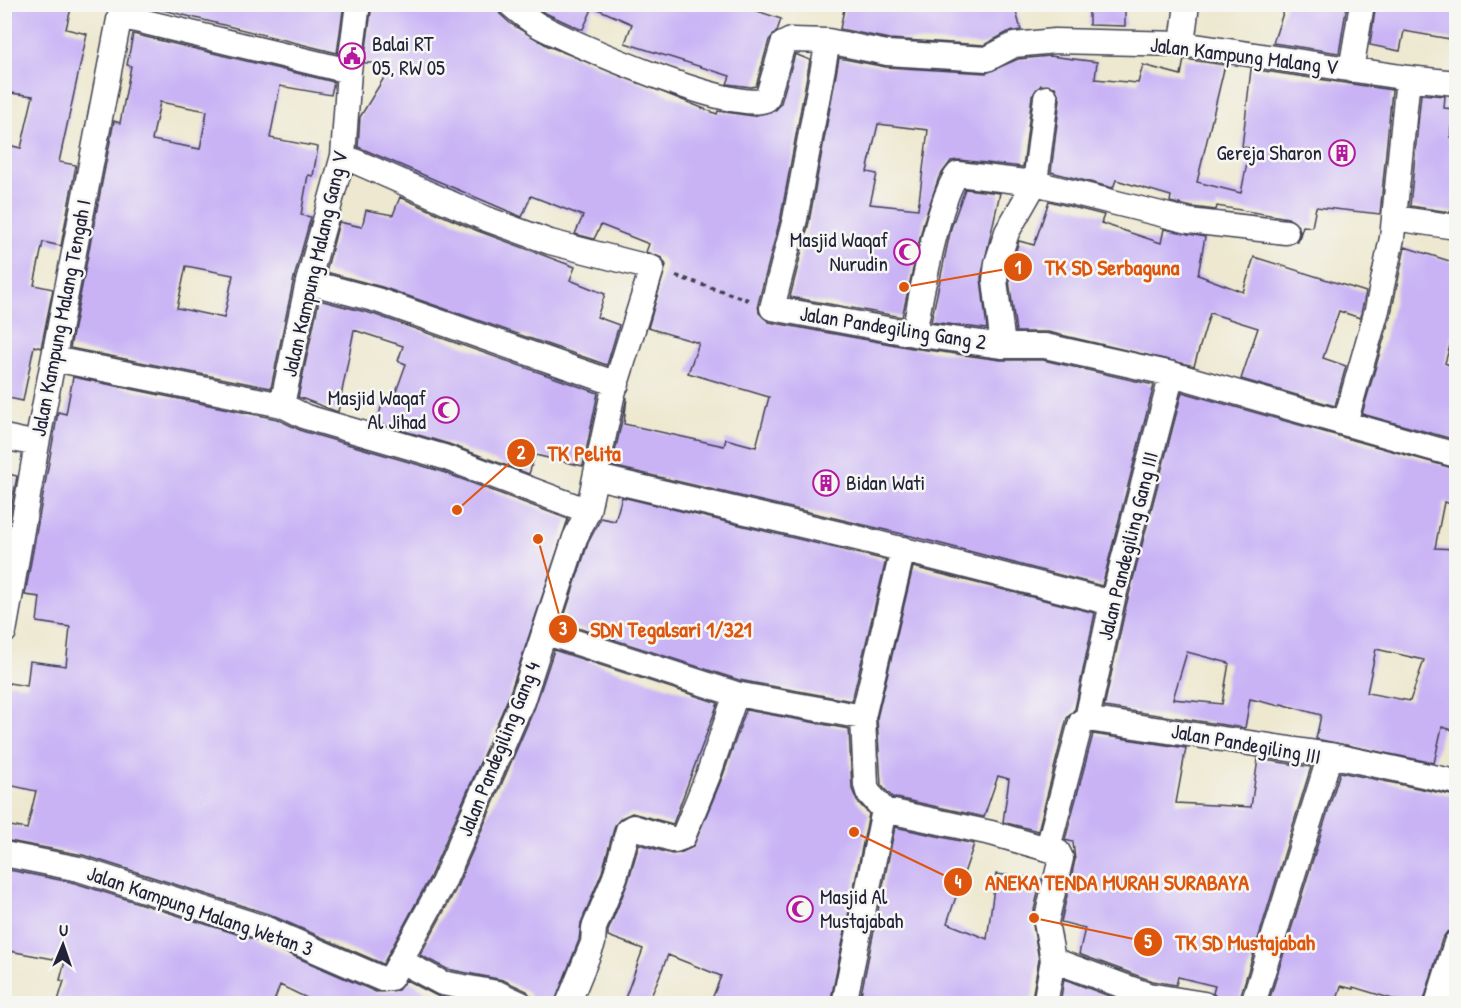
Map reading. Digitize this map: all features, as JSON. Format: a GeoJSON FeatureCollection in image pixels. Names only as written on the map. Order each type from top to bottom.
{"type":"FeatureCollection","features":[{"type":"Feature","properties":{"kind":"street","name":"Jalan Kampung Malang Gang V"},"geometry":{"type":"LineString","coordinates":[[282,405],[308,282],[343,156],[358,4]]}},
{"type":"Feature","properties":{"kind":"street","name":"Jalan Kampung Malang V"},"geometry":{"type":"LineString","coordinates":[[510,4],[536,24],[581,45],[686,87],[728,100],[750,103],[767,99],[783,44],[791,40],[828,41],[887,53],[987,59],[1014,45],[1055,41],[1182,44],[1351,70],[1456,83]]}},
{"type":"Feature","properties":{"kind":"street"},"geometry":{"type":"LineString","coordinates":[[1182,44],[1187,4]]}},
{"type":"Feature","properties":{"kind":"street"},"geometry":{"type":"LineString","coordinates":[[1351,70],[1362,4]]}},
{"type":"Feature","properties":{"kind":"street"},"geometry":{"type":"LineString","coordinates":[[121,10],[350,70]]}},
{"type":"Feature","properties":{"kind":"street","name":"Jalan Kampung Malang Tengah I"},"geometry":{"type":"LineString","coordinates":[[4,632],[37,444],[121,10]]}},
{"type":"Feature","properties":{"kind":"street"},"geometry":{"type":"LineString","coordinates":[[772,308],[795,219],[828,41]]}},
{"type":"Feature","properties":{"kind":"street"},"geometry":{"type":"LineString","coordinates":[[1346,423],[1377,310],[1394,218],[1408,78]]}},
{"type":"Feature","properties":{"kind":"street"},"geometry":{"type":"LineString","coordinates":[[1003,346],[995,280],[997,263],[1007,232],[1035,183],[1046,98]]}},
{"type":"Feature","properties":{"kind":"street"},"geometry":{"type":"LineString","coordinates":[[343,156],[484,218],[539,238],[652,268]]}},
{"type":"Feature","properties":{"kind":"street"},"geometry":{"type":"LineString","coordinates":[[914,334],[923,282],[955,177],[962,173],[1035,183],[1189,221],[1286,232]]}},
{"type":"Feature","properties":{"kind":"street"},"geometry":{"type":"LineString","coordinates":[[1394,218],[1456,227]]}},
{"type":"Feature","properties":{"kind":"street","name":"Jalan Pandegiling Gang 4"},"geometry":{"type":"LineString","coordinates":[[396,969],[443,883],[522,701],[575,538],[588,511],[597,477],[606,420],[652,268]]}},
{"type":"Feature","properties":{"kind":"street"},"geometry":{"type":"LineString","coordinates":[[308,282],[377,300],[618,384]]}},
{"type":"Feature","properties":{"kind":"street","name":"Jalan Pandegiling Gang 2"},"geometry":{"type":"LineString","coordinates":[[772,308],[914,334],[1003,346],[1045,346],[1172,374],[1456,455]]}},
{"type":"Feature","properties":{"kind":"street"},"geometry":{"type":"LineString","coordinates":[[54,359],[282,405],[306,417],[444,457],[588,511]]}},
{"type":"Feature","properties":{"kind":"street","name":"Jalan Pandegiling Gang III"},"geometry":{"type":"LineString","coordinates":[[1048,848],[1081,722],[1087,718],[1112,603],[1172,374]]}},
{"type":"Feature","properties":{"kind":"street"},"geometry":{"type":"LineString","coordinates":[[4,437],[37,444]]}},
{"type":"Feature","properties":{"kind":"street"},"geometry":{"type":"LineString","coordinates":[[597,477],[903,549],[1112,603]]}},
{"type":"Feature","properties":{"kind":"street"},"geometry":{"type":"LineString","coordinates":[[903,549],[863,717],[868,792],[884,810],[1058,852],[1061,858],[1046,922],[1053,960],[1045,1004]]}},
{"type":"Feature","properties":{"kind":"street"},"geometry":{"type":"LineString","coordinates":[[544,632],[736,694],[863,717]]}},
{"type":"Feature","properties":{"kind":"street"},"geometry":{"type":"LineString","coordinates":[[568,1004],[593,943],[594,927],[615,877],[628,830],[633,827],[675,840],[683,837],[710,773],[736,694]]}},
{"type":"Feature","properties":{"kind":"street","name":"Jalan Pandegiling III"},"geometry":{"type":"LineString","coordinates":[[1087,718],[1330,755],[1253,1004]]}},
{"type":"Feature","properties":{"kind":"street"},"geometry":{"type":"LineString","coordinates":[[1330,755],[1456,782]]}},
{"type":"Feature","properties":{"kind":"street"},"geometry":{"type":"LineString","coordinates":[[844,1004],[884,810]]}},
{"type":"Feature","properties":{"kind":"street","name":"Jalan Kampung Malang Wetan 3"},"geometry":{"type":"LineString","coordinates":[[4,854],[101,876],[264,928],[382,979],[396,969],[442,982],[497,993],[521,1004]]}},
{"type":"Feature","properties":{"kind":"street"},"geometry":{"type":"LineString","coordinates":[[1437,1004],[1456,943]]}},
{"type":"Feature","properties":{"kind":"street"},"geometry":{"type":"LineString","coordinates":[[1053,960],[1148,995],[1204,1004]]}},
{"type":"Feature","properties":{"kind":"path","name":"Jalan Pandegiling Gang 2"},"geometry":{"type":"LineString","coordinates":[[652,268],[772,308]]}},
{"type":"Feature","properties":{"kind":"building"},"geometry":{"type":"Polygon","coordinates":[[[4,4],[30,7],[31,4],[72,4],[66,29],[87,34],[59,162],[76,165],[61,246],[43,242],[34,285],[53,289],[41,348],[34,346],[23,401],[4,397],[4,144],[21,148],[33,96],[4,92],[4,4]]]}},
{"type":"Feature","properties":{"kind":"building"},"geometry":{"type":"Polygon","coordinates":[[[139,4],[344,4],[337,53],[139,4]]]}},
{"type":"Feature","properties":{"kind":"building"},"geometry":{"type":"Polygon","coordinates":[[[372,4],[390,4],[407,10],[412,4],[496,4],[500,14],[511,24],[548,46],[717,114],[718,111],[753,116],[776,110],[781,103],[795,54],[810,60],[781,216],[758,304],[759,313],[769,322],[912,348],[1001,360],[1043,360],[1154,385],[1102,586],[907,535],[612,466],[627,397],[624,424],[724,446],[726,439],[756,447],[769,397],[688,373],[699,343],[648,328],[666,265],[662,258],[646,252],[649,244],[601,225],[594,239],[575,234],[583,216],[531,196],[522,217],[358,147],[360,117],[393,63],[364,63],[372,4]]]}},
{"type":"Feature","properties":{"kind":"building"},"geometry":{"type":"Polygon","coordinates":[[[539,4],[736,4],[781,19],[777,31],[769,40],[756,86],[751,87],[727,84],[730,76],[625,43],[632,24],[593,7],[583,29],[580,29],[543,12],[537,8],[539,4]]]}},
{"type":"Feature","properties":{"kind":"building"},"geometry":{"type":"Polygon","coordinates":[[[845,4],[1014,4],[1021,30],[1008,32],[984,45],[889,39],[840,29],[845,4]]]}},
{"type":"Feature","properties":{"kind":"building"},"geometry":{"type":"Polygon","coordinates":[[[1089,4],[1125,4],[1125,26],[1089,25],[1089,4]]]}},
{"type":"Feature","properties":{"kind":"building"},"geometry":{"type":"Polygon","coordinates":[[[1286,4],[1347,4],[1339,53],[1273,43],[1286,4]]]}},
{"type":"Feature","properties":{"kind":"building"},"geometry":{"type":"Polygon","coordinates":[[[1376,4],[1456,4],[1456,40],[1404,31],[1400,51],[1370,45],[1376,4]]]}},
{"type":"Feature","properties":{"kind":"building"},"geometry":{"type":"Polygon","coordinates":[[[133,34],[334,82],[331,95],[280,86],[270,138],[318,147],[313,176],[308,175],[301,215],[311,217],[294,278],[271,388],[70,348],[114,121],[120,123],[131,66],[127,65],[133,34]],[[160,102],[152,140],[200,149],[207,111],[160,102]],[[186,266],[177,308],[224,318],[233,275],[186,266]]]}},
{"type":"Feature","properties":{"kind":"building"},"geometry":{"type":"Polygon","coordinates":[[[1050,56],[1097,62],[1095,79],[1138,83],[1143,65],[1181,75],[1184,59],[1225,65],[1197,182],[1241,193],[1250,148],[1242,147],[1251,69],[1392,90],[1380,214],[1316,207],[1312,227],[1303,226],[1298,242],[1296,242],[1300,234],[1299,227],[1288,218],[1217,206],[1216,210],[1192,207],[1170,202],[1171,196],[1116,180],[1113,188],[1051,172],[1060,99],[1055,87],[1041,85],[1032,96],[1023,167],[959,160],[951,161],[939,177],[924,221],[902,317],[790,297],[809,222],[839,58],[886,67],[986,73],[1018,59],[1050,56]],[[878,124],[867,172],[877,174],[870,204],[918,209],[928,130],[878,124]]]}},
{"type":"Feature","properties":{"kind":"building"},"geometry":{"type":"Polygon","coordinates":[[[1421,94],[1445,96],[1444,108],[1454,109],[1451,137],[1456,137],[1456,213],[1410,206],[1421,94]]]}},
{"type":"Feature","properties":{"kind":"building"},"geometry":{"type":"Polygon","coordinates":[[[965,189],[1000,193],[981,278],[987,329],[931,322],[951,228],[965,189]]]}},
{"type":"Feature","properties":{"kind":"building"},"geometry":{"type":"Polygon","coordinates":[[[400,197],[478,231],[575,267],[570,280],[605,294],[597,317],[619,325],[607,365],[382,287],[326,272],[339,222],[362,227],[366,210],[393,215],[400,197]]]}},
{"type":"Feature","properties":{"kind":"building"},"geometry":{"type":"Polygon","coordinates":[[[1049,201],[1104,215],[1101,223],[1161,243],[1164,229],[1205,237],[1198,275],[1243,292],[1254,257],[1366,292],[1360,318],[1339,311],[1323,358],[1346,366],[1335,406],[1241,379],[1258,328],[1210,313],[1194,366],[1048,332],[1016,332],[1009,280],[1011,266],[1019,241],[1034,245],[1049,201]]]}},
{"type":"Feature","properties":{"kind":"building"},"geometry":{"type":"Polygon","coordinates":[[[1405,247],[1456,263],[1456,325],[1445,363],[1456,368],[1456,440],[1362,414],[1391,314],[1405,247]]]}},
{"type":"Feature","properties":{"kind":"building"},"geometry":{"type":"Polygon","coordinates":[[[319,300],[373,314],[598,393],[583,466],[535,455],[529,474],[449,444],[377,423],[383,400],[392,403],[406,364],[398,361],[403,346],[354,330],[338,412],[298,397],[319,300]]]}},
{"type":"Feature","properties":{"kind":"building"},"geometry":{"type":"Polygon","coordinates":[[[73,377],[277,419],[302,431],[440,471],[568,519],[509,696],[430,877],[383,964],[268,914],[83,855],[4,840],[4,825],[27,829],[36,791],[4,784],[4,686],[8,686],[9,683],[27,686],[30,661],[66,666],[70,627],[37,622],[40,597],[25,595],[58,412],[66,414],[73,377]]]}},
{"type":"Feature","properties":{"kind":"building"},"geometry":{"type":"Polygon","coordinates":[[[1182,392],[1456,469],[1456,505],[1444,502],[1435,548],[1456,549],[1456,731],[1442,727],[1434,763],[1316,739],[1321,715],[1281,704],[1280,706],[1250,699],[1245,728],[1104,707],[1126,606],[1182,392]],[[1376,649],[1367,693],[1410,701],[1424,660],[1376,649]],[[1187,652],[1173,699],[1222,704],[1229,663],[1187,652]]]}},
{"type":"Feature","properties":{"kind":"building"},"geometry":{"type":"Polygon","coordinates":[[[4,473],[17,476],[4,547],[4,473]]]}},
{"type":"Feature","properties":{"kind":"building"},"geometry":{"type":"Polygon","coordinates":[[[622,497],[886,560],[852,701],[739,680],[562,623],[588,543],[601,518],[615,521],[622,497]]]}},
{"type":"Feature","properties":{"kind":"building"},"geometry":{"type":"Polygon","coordinates":[[[913,567],[1095,613],[1075,709],[1067,718],[1038,831],[1003,822],[1009,779],[998,776],[984,817],[892,797],[881,785],[877,718],[913,567]]]}},
{"type":"Feature","properties":{"kind":"building"},"geometry":{"type":"Polygon","coordinates":[[[554,650],[718,703],[673,824],[632,813],[621,818],[615,825],[602,872],[581,923],[579,940],[554,1004],[535,1004],[527,991],[503,980],[447,969],[420,955],[456,889],[535,707],[554,650]]]}},
{"type":"Feature","properties":{"kind":"building"},"geometry":{"type":"Polygon","coordinates":[[[746,710],[849,729],[852,789],[857,801],[869,814],[830,1004],[710,1004],[721,976],[668,955],[648,1004],[623,1004],[643,949],[608,936],[608,931],[628,882],[639,844],[672,854],[693,847],[722,778],[746,710]]]}},
{"type":"Feature","properties":{"kind":"building"},"geometry":{"type":"Polygon","coordinates":[[[1093,734],[1186,748],[1176,803],[1251,807],[1258,759],[1311,767],[1239,1001],[1216,997],[1213,993],[1215,986],[1178,977],[1176,985],[1152,981],[1079,954],[1085,928],[1061,922],[1075,860],[1073,842],[1065,840],[1093,734]]]}},
{"type":"Feature","properties":{"kind":"building"},"geometry":{"type":"Polygon","coordinates":[[[1340,772],[1456,796],[1456,929],[1447,932],[1442,939],[1423,1004],[1409,1004],[1353,987],[1353,989],[1341,986],[1336,1004],[1268,1004],[1340,772]]]}},
{"type":"Feature","properties":{"kind":"building"},"geometry":{"type":"Polygon","coordinates":[[[895,827],[974,844],[947,923],[987,939],[996,874],[1041,879],[1032,919],[1039,960],[1031,1004],[859,1004],[895,827]]]}},
{"type":"Feature","properties":{"kind":"building"},"geometry":{"type":"Polygon","coordinates":[[[4,869],[75,883],[259,941],[376,992],[398,990],[406,980],[439,997],[475,1004],[319,1004],[280,985],[273,1004],[57,1004],[64,981],[60,980],[65,961],[4,950],[4,869]]]}},
{"type":"Feature","properties":{"kind":"building"},"geometry":{"type":"Polygon","coordinates":[[[1064,979],[1130,1004],[1060,1004],[1064,979]]]}},
{"type":"Feature","properties":{"kind":"place","name":"Balai RT 05, RW 05"},"geometry":{"type":"Point","coordinates":[352,56]}},
{"type":"Feature","properties":{"kind":"place","name":"Gereja Sharon"},"geometry":{"type":"Point","coordinates":[1342,153]}},
{"type":"Feature","properties":{"kind":"place","name":"Masjid Waqaf Nurudin"},"geometry":{"type":"Point","coordinates":[907,252]}},
{"type":"Feature","properties":{"kind":"place","name":"TK SD Serbaguna"},"geometry":{"type":"Point","coordinates":[904,287]}},
{"type":"Feature","properties":{"kind":"place","name":"Masjid Waqaf Al Jihad"},"geometry":{"type":"Point","coordinates":[446,410]}},
{"type":"Feature","properties":{"kind":"place","name":"Bidan Wati"},"geometry":{"type":"Point","coordinates":[826,483]}},
{"type":"Feature","properties":{"kind":"place","name":"TK Pelita"},"geometry":{"type":"Point","coordinates":[457,510]}},
{"type":"Feature","properties":{"kind":"place","name":"SDN Tegalsari 1/321"},"geometry":{"type":"Point","coordinates":[538,539]}},
{"type":"Feature","properties":{"kind":"place","name":"ANEKA TENDA MURAH SURABAYA"},"geometry":{"type":"Point","coordinates":[854,832]}},
{"type":"Feature","properties":{"kind":"place","name":"Masjid Al Mustajabah"},"geometry":{"type":"Point","coordinates":[800,909]}},
{"type":"Feature","properties":{"kind":"place","name":"TK SD Mustajabah"},"geometry":{"type":"Point","coordinates":[1034,918]}}]}
